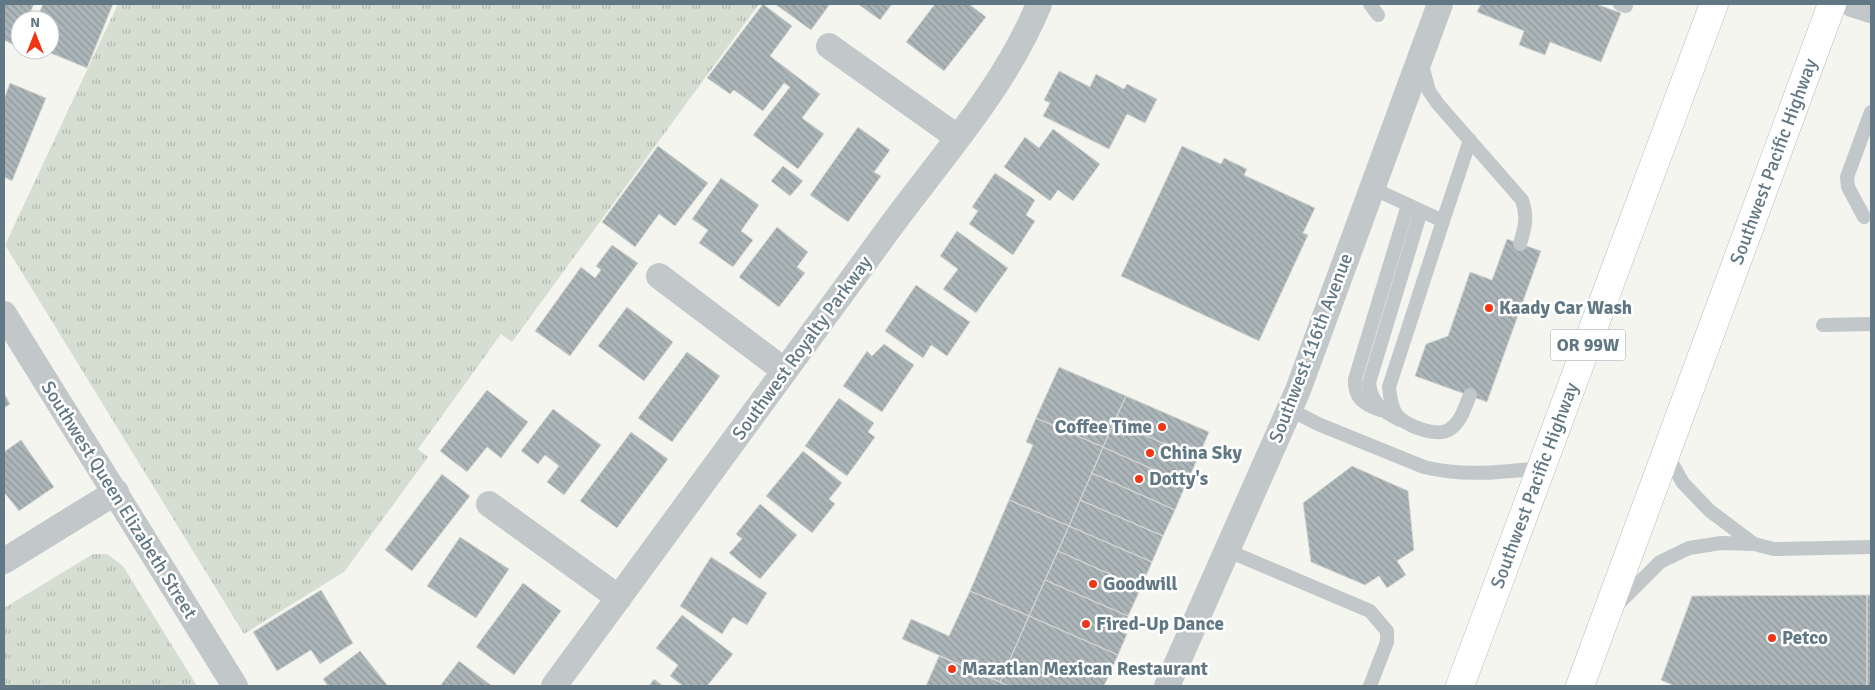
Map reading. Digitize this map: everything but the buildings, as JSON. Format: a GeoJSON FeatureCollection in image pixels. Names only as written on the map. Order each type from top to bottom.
{"type":"FeatureCollection","features":[{"type":"Feature","properties":{"kind":"highway","name":"Southwest Pacific Highway"},"geometry":{"type":"LineString","coordinates":[[1460,686],[1714,4]]}},
{"type":"Feature","properties":{"kind":"highway","name":"Southwest Pacific Highway"},"geometry":{"type":"LineString","coordinates":[[1580,686],[1832,4]]}},
{"type":"Feature","properties":{"kind":"street","name":"Southwest Royalty Parkway"},"geometry":{"type":"LineString","coordinates":[[554,686],[957,137],[983,105],[1009,65],[1030,27],[1039,4]]}},
{"type":"Feature","properties":{"kind":"street","name":"Southwest 116th Avenue"},"geometry":{"type":"LineString","coordinates":[[1167,686],[1290,409],[1440,4]]}},
{"type":"Feature","properties":{"kind":"street"},"geometry":{"type":"LineString","coordinates":[[1852,4],[1871,10]]}},
{"type":"Feature","properties":{"kind":"street"},"geometry":{"type":"LineString","coordinates":[[829,46],[957,137]]}},
{"type":"Feature","properties":{"kind":"street"},"geometry":{"type":"LineString","coordinates":[[659,276],[785,371]]}},
{"type":"Feature","properties":{"kind":"street","name":"Southwest Queen Elizabeth Street"},"geometry":{"type":"LineString","coordinates":[[4,314],[235,686]]}},
{"type":"Feature","properties":{"kind":"street"},"geometry":{"type":"LineString","coordinates":[[4,562],[116,492]]}},
{"type":"Feature","properties":{"kind":"street"},"geometry":{"type":"LineString","coordinates":[[489,504],[619,598]]}},
{"type":"Feature","properties":{"kind":"lane"},"geometry":{"type":"LineString","coordinates":[[1421,56],[1429,91],[1522,200],[1526,212],[1526,224],[1520,244]]}},
{"type":"Feature","properties":{"kind":"lane"},"geometry":{"type":"LineString","coordinates":[[1864,217],[1848,187],[1847,178],[1871,112]]}},
{"type":"Feature","properties":{"kind":"lane"},"geometry":{"type":"LineString","coordinates":[[1403,421],[1394,408],[1389,388],[1470,140]]}},
{"type":"Feature","properties":{"kind":"lane"},"geometry":{"type":"LineString","coordinates":[[1372,188],[1443,221]]}},
{"type":"Feature","properties":{"kind":"lane"},"geometry":{"type":"LineString","coordinates":[[1415,208],[1355,379],[1354,389],[1365,405],[1431,432],[1444,433],[1459,420],[1470,395]]}},
{"type":"Feature","properties":{"kind":"lane"},"geometry":{"type":"LineString","coordinates":[[1823,325],[1871,324]]}},
{"type":"Feature","properties":{"kind":"lane"},"geometry":{"type":"LineString","coordinates":[[1290,409],[1424,467],[1443,472],[1493,473],[1542,468]]}},
{"type":"Feature","properties":{"kind":"lane"},"geometry":{"type":"LineString","coordinates":[[1665,452],[1683,483],[1710,511],[1754,544]]}},
{"type":"Feature","properties":{"kind":"lane"},"geometry":{"type":"LineString","coordinates":[[1605,617],[1660,562],[1689,548],[1721,543],[1754,544],[1774,548],[1871,547]]}},
{"type":"Feature","properties":{"kind":"lane"},"geometry":{"type":"LineString","coordinates":[[1226,550],[1370,611],[1387,630],[1387,642],[1370,686]]}},
{"type":"Feature","properties":{"kind":"green space"},"geometry":{"type":"Polygon","coordinates":[[[118,4],[759,4],[512,342],[501,334],[418,449],[428,457],[344,572],[244,634],[5,245],[118,4]]]}},
{"type":"Feature","properties":{"kind":"green space"},"geometry":{"type":"Polygon","coordinates":[[[93,554],[107,554],[123,566],[197,686],[4,686],[4,608],[93,554]]]}},
{"type":"Feature","properties":{"kind":"place","name":"Kaady Car Wash"},"geometry":{"type":"Point","coordinates":[1489,308]}},
{"type":"Feature","properties":{"kind":"place","name":"Coffee Time"},"geometry":{"type":"Point","coordinates":[1162,427]}},
{"type":"Feature","properties":{"kind":"place","name":"China Sky"},"geometry":{"type":"Point","coordinates":[1150,453]}},
{"type":"Feature","properties":{"kind":"place","name":"Dotty's"},"geometry":{"type":"Point","coordinates":[1139,479]}},
{"type":"Feature","properties":{"kind":"place","name":"Goodwill"},"geometry":{"type":"Point","coordinates":[1093,584]}},
{"type":"Feature","properties":{"kind":"place","name":"Fired-Up Dance"},"geometry":{"type":"Point","coordinates":[1086,624]}},
{"type":"Feature","properties":{"kind":"place","name":"Petco"},"geometry":{"type":"Point","coordinates":[1772,638]}},
{"type":"Feature","properties":{"kind":"place","name":"Mazatlan Mexican Restaurant"},"geometry":{"type":"Point","coordinates":[952,669]}}]}
